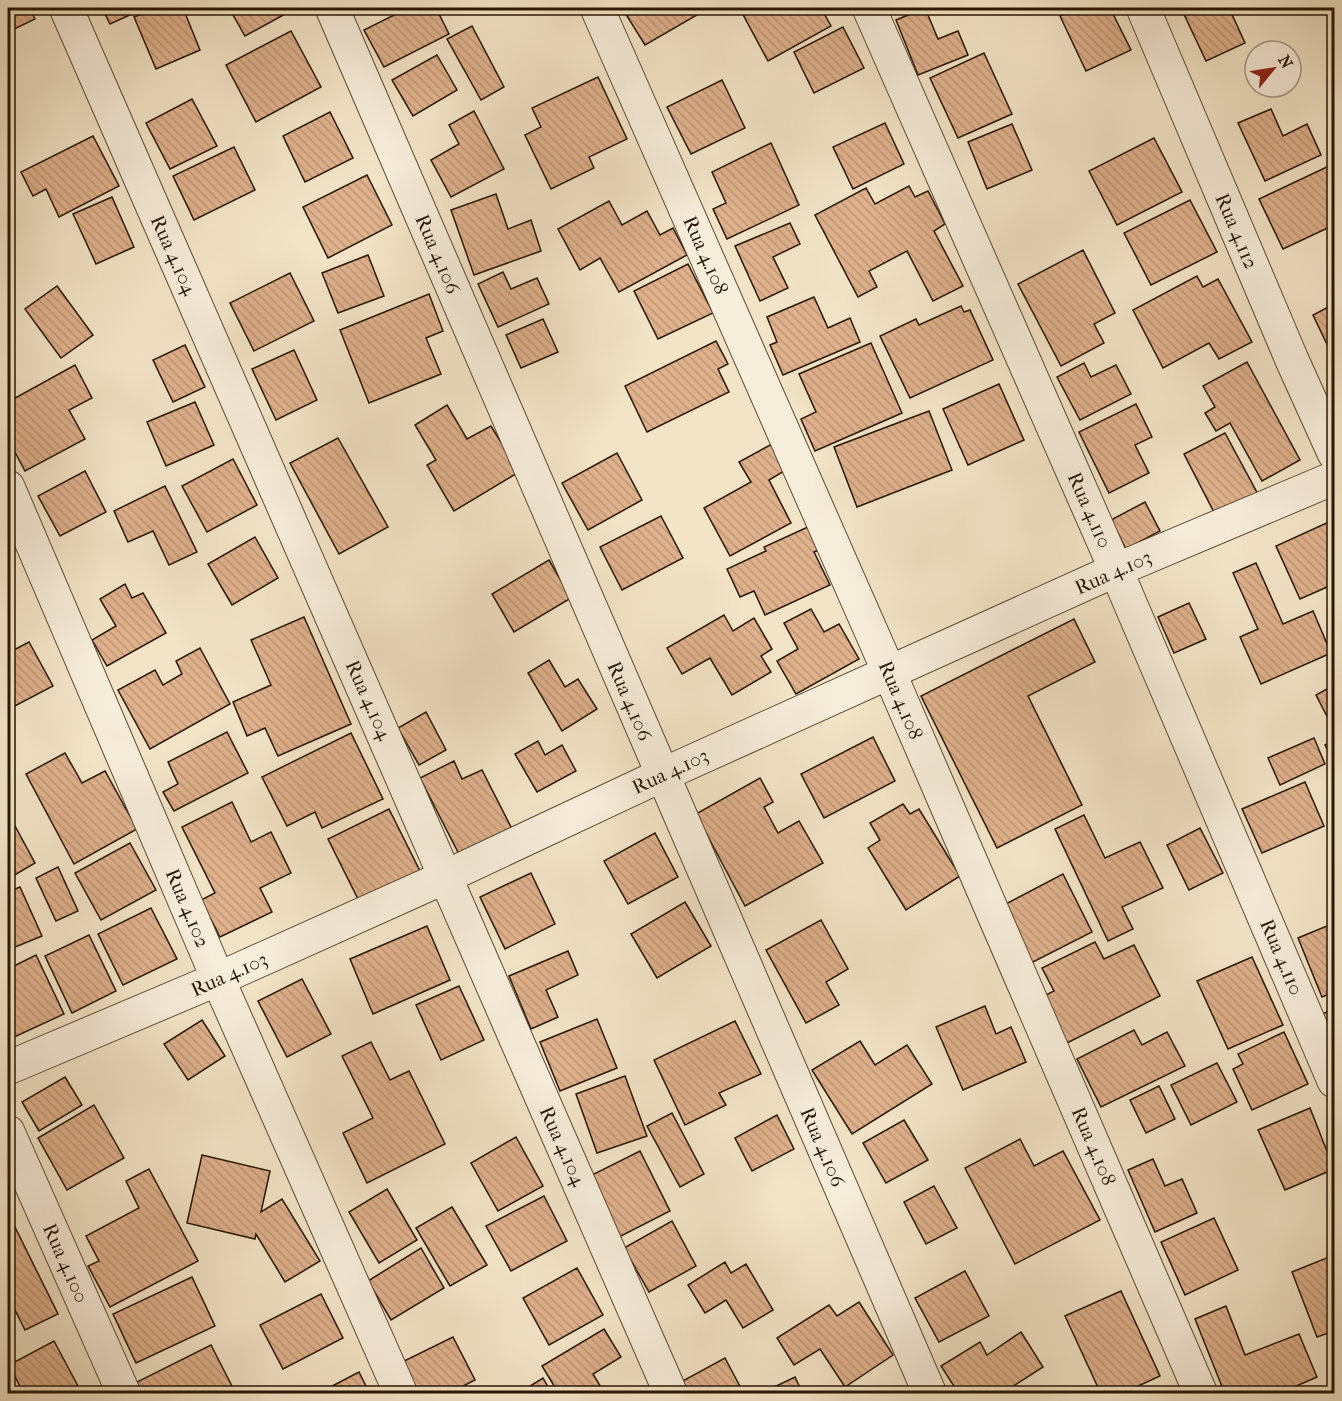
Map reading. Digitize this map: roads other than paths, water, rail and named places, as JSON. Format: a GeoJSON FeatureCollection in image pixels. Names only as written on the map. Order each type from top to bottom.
{"type":"FeatureCollection","features":[{"type":"Feature","properties":{"kind":"street","name":"Rua 4.104"},"geometry":{"type":"LineString","coordinates":[[66,8],[671,1394]]}},
{"type":"Feature","properties":{"kind":"street","name":"Rua 4.106"},"geometry":{"type":"LineString","coordinates":[[332,8],[930,1394]]}},
{"type":"Feature","properties":{"kind":"street","name":"Rua 4.108"},"geometry":{"type":"LineString","coordinates":[[597,8],[889,672],[1201,1394]]}},
{"type":"Feature","properties":{"kind":"street","name":"Rua 4.110"},"geometry":{"type":"LineString","coordinates":[[869,8],[1116,570],[1335,1081]]}},
{"type":"Feature","properties":{"kind":"street","name":"Rua 4.112"},"geometry":{"type":"LineString","coordinates":[[1143,8],[1292,360],[1335,453]]}},
{"type":"Feature","properties":{"kind":"street","name":"Rua 4.103"},"geometry":{"type":"LineString","coordinates":[[8,1068],[218,979],[446,877],[662,775],[1116,570],[1335,478]]}},
{"type":"Feature","properties":{"kind":"street","name":"Rua 4.102"},"geometry":{"type":"LineString","coordinates":[[8,487],[218,979],[401,1394]]}},
{"type":"Feature","properties":{"kind":"street","name":"Rua 4.100"},"geometry":{"type":"LineString","coordinates":[[8,1132],[124,1394]]}}]}
